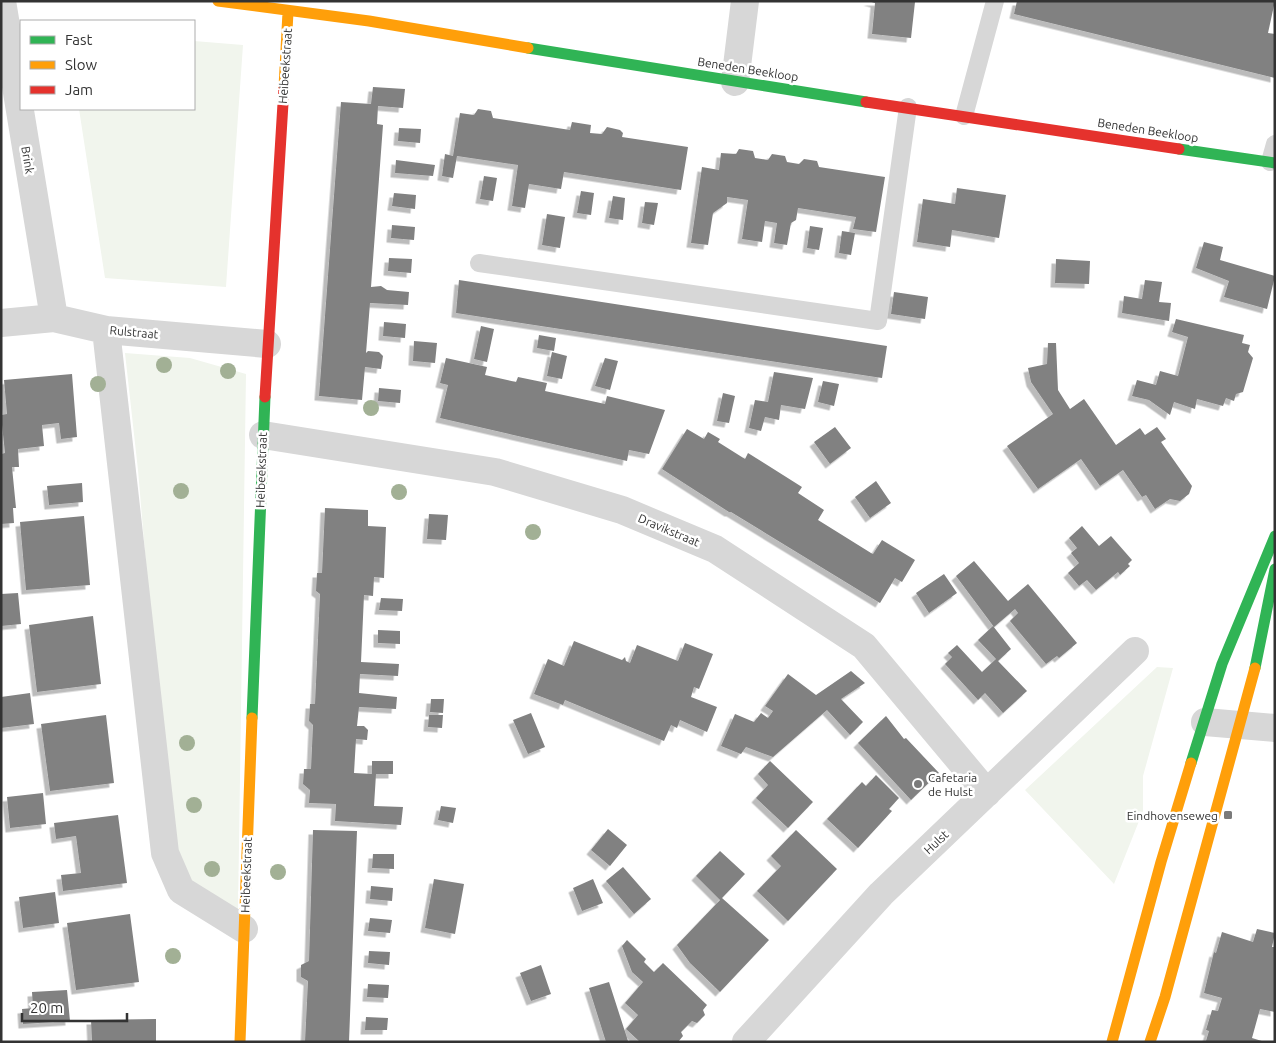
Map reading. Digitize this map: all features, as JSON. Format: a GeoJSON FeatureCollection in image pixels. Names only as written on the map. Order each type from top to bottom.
{"type":"FeatureCollection","features":[{"type":"Feature","properties":{"kind":"street","name":"Brink"},"geometry":{"type":"LineString","coordinates":[[2,1],[54,318]]}},
{"type":"Feature","properties":{"kind":"street","name":"Beneden Beekloop"},"geometry":{"type":"LineString","coordinates":[[218,1],[288,12],[369,21],[735,82],[1272,162]]}},
{"type":"Feature","properties":{"kind":"street"},"geometry":{"type":"LineString","coordinates":[[735,82],[745,1]]}},
{"type":"Feature","properties":{"kind":"street","name":"Heibeekstraat"},"geometry":{"type":"LineString","coordinates":[[240,1042],[262,435],[288,12]]}},
{"type":"Feature","properties":{"kind":"street","name":"Rulstraat"},"geometry":{"type":"LineString","coordinates":[[1,323],[54,318],[106,330],[268,344]]}},
{"type":"Feature","properties":{"kind":"street","name":"Heibeekstraat"},"geometry":{"type":"LineString","coordinates":[[106,330],[165,853],[181,890],[244,929]]}},
{"type":"Feature","properties":{"kind":"street","name":"Dravikstraat"},"geometry":{"type":"LineString","coordinates":[[262,435],[494,472],[622,510],[714,550],[864,646],[987,794]]}},
{"type":"Feature","properties":{"kind":"street"},"geometry":{"type":"LineString","coordinates":[[1112,1042],[1161,862],[1222,664],[1275,536]]}},
{"type":"Feature","properties":{"kind":"street"},"geometry":{"type":"LineString","coordinates":[[1150,1042],[1165,997],[1255,669],[1275,569]]}},
{"type":"Feature","properties":{"kind":"street","name":"Hulst"},"geometry":{"type":"LineString","coordinates":[[746,1042],[881,894],[1135,651]]}},
{"type":"Feature","properties":{"kind":"street"},"geometry":{"type":"LineString","coordinates":[[1205,722],[1275,728]]}},
{"type":"Feature","properties":{"kind":"lane"},"geometry":{"type":"LineString","coordinates":[[964,116],[995,1]]}},
{"type":"Feature","properties":{"kind":"lane"},"geometry":{"type":"LineString","coordinates":[[479,264],[878,321],[908,107]]}},
{"type":"Feature","properties":{"kind":"lane"},"geometry":{"type":"LineString","coordinates":[[1272,162],[1275,144]]}},
{"type":"Feature","properties":{"kind":"shaded area"},"geometry":{"type":"Polygon","coordinates":[[[195,41],[243,45],[226,287],[105,278],[79,110],[195,110],[195,41]]]}},
{"type":"Feature","properties":{"kind":"shaded area"},"geometry":{"type":"Polygon","coordinates":[[[125,353],[190,358],[246,374],[238,913],[185,885],[170,847],[138,470],[125,353]]]}},
{"type":"Feature","properties":{"kind":"shaded area"},"geometry":{"type":"Polygon","coordinates":[[[1157,667],[1173,668],[1143,776],[1143,811],[1114,884],[1025,790],[1157,667]]]}},
{"type":"Feature","properties":{"kind":"building"},"geometry":{"type":"Polygon","coordinates":[[[868,1],[915,2],[911,38],[872,34],[875,3],[868,1]]]}},
{"type":"Feature","properties":{"kind":"building"},"geometry":{"type":"Polygon","coordinates":[[[1017,1],[1275,1],[1268,33],[1275,34],[1275,78],[1014,14],[1017,1]]]}},
{"type":"Feature","properties":{"kind":"building"},"geometry":{"type":"Polygon","coordinates":[[[373,87],[405,89],[403,108],[378,106],[377,124],[383,125],[371,287],[381,286],[387,290],[409,292],[408,305],[370,303],[366,353],[368,351],[379,352],[383,356],[381,369],[365,367],[362,400],[319,396],[341,102],[371,104],[373,87]]]}},
{"type":"Feature","properties":{"kind":"building"},"geometry":{"type":"Polygon","coordinates":[[[478,109],[491,111],[493,118],[570,130],[572,122],[591,125],[590,133],[602,134],[607,127],[620,130],[623,133],[622,137],[688,147],[681,190],[564,172],[561,189],[529,184],[525,208],[512,206],[518,165],[457,156],[453,178],[442,176],[445,154],[453,156],[460,113],[474,115],[478,109]]]}},
{"type":"Feature","properties":{"kind":"building"},"geometry":{"type":"Polygon","coordinates":[[[399,128],[421,129],[420,143],[398,141],[399,128]]]}},
{"type":"Feature","properties":{"kind":"building"},"geometry":{"type":"Polygon","coordinates":[[[739,149],[753,151],[755,158],[768,160],[772,154],[785,156],[787,162],[799,164],[804,159],[817,161],[819,167],[885,177],[876,232],[853,229],[856,217],[798,208],[796,220],[791,223],[787,245],[774,243],[777,223],[765,221],[762,242],[742,239],[748,200],[727,197],[727,203],[713,213],[708,245],[691,243],[702,167],[719,170],[721,153],[736,154],[739,149]]]}},
{"type":"Feature","properties":{"kind":"building"},"geometry":{"type":"Polygon","coordinates":[[[396,160],[435,165],[433,176],[395,173],[396,160]]]}},
{"type":"Feature","properties":{"kind":"building"},"geometry":{"type":"Polygon","coordinates":[[[484,176],[497,178],[493,201],[480,199],[484,176]]]}},
{"type":"Feature","properties":{"kind":"building"},"geometry":{"type":"Polygon","coordinates":[[[957,188],[1006,195],[999,238],[952,230],[950,247],[917,242],[923,199],[955,204],[957,188]]]}},
{"type":"Feature","properties":{"kind":"building"},"geometry":{"type":"Polygon","coordinates":[[[581,191],[594,193],[591,215],[577,213],[581,191]]]}},
{"type":"Feature","properties":{"kind":"building"},"geometry":{"type":"Polygon","coordinates":[[[394,193],[416,195],[415,209],[392,206],[394,193]]]}},
{"type":"Feature","properties":{"kind":"building"},"geometry":{"type":"Polygon","coordinates":[[[613,196],[625,198],[623,220],[609,218],[613,196]]]}},
{"type":"Feature","properties":{"kind":"building"},"geometry":{"type":"Polygon","coordinates":[[[645,202],[658,203],[654,225],[642,223],[645,202]]]}},
{"type":"Feature","properties":{"kind":"building"},"geometry":{"type":"Polygon","coordinates":[[[547,214],[565,217],[560,248],[542,245],[547,214]]]}},
{"type":"Feature","properties":{"kind":"building"},"geometry":{"type":"Polygon","coordinates":[[[392,225],[415,227],[414,240],[391,238],[392,225]]]}},
{"type":"Feature","properties":{"kind":"building"},"geometry":{"type":"Polygon","coordinates":[[[810,226],[823,228],[819,250],[807,248],[810,226]]]}},
{"type":"Feature","properties":{"kind":"building"},"geometry":{"type":"Polygon","coordinates":[[[842,231],[855,233],[851,255],[839,253],[842,231]]]}},
{"type":"Feature","properties":{"kind":"building"},"geometry":{"type":"Polygon","coordinates":[[[1204,242],[1223,247],[1220,260],[1275,276],[1267,309],[1224,297],[1229,281],[1196,268],[1204,242]]]}},
{"type":"Feature","properties":{"kind":"building"},"geometry":{"type":"Polygon","coordinates":[[[389,258],[412,259],[411,273],[388,271],[389,258]]]}},
{"type":"Feature","properties":{"kind":"building"},"geometry":{"type":"Polygon","coordinates":[[[1056,259],[1090,261],[1089,284],[1055,283],[1056,259]]]}},
{"type":"Feature","properties":{"kind":"building"},"geometry":{"type":"Polygon","coordinates":[[[459,280],[887,346],[882,378],[456,313],[459,280]]]}},
{"type":"Feature","properties":{"kind":"building"},"geometry":{"type":"Polygon","coordinates":[[[1145,280],[1162,282],[1159,302],[1171,303],[1169,321],[1122,313],[1124,296],[1142,299],[1145,280]]]}},
{"type":"Feature","properties":{"kind":"building"},"geometry":{"type":"Polygon","coordinates":[[[894,292],[928,297],[925,319],[891,314],[894,292]]]}},
{"type":"Feature","properties":{"kind":"building"},"geometry":{"type":"Polygon","coordinates":[[[1176,319],[1244,335],[1242,343],[1250,345],[1248,352],[1253,358],[1243,392],[1236,394],[1234,401],[1226,398],[1223,406],[1197,399],[1195,409],[1174,402],[1170,415],[1149,400],[1132,396],[1137,380],[1156,385],[1160,371],[1178,376],[1188,337],[1172,332],[1176,319]]]}},
{"type":"Feature","properties":{"kind":"building"},"geometry":{"type":"Polygon","coordinates":[[[384,322],[406,324],[405,338],[383,336],[384,322]]]}},
{"type":"Feature","properties":{"kind":"building"},"geometry":{"type":"Polygon","coordinates":[[[481,326],[494,329],[487,362],[474,359],[481,326]]]}},
{"type":"Feature","properties":{"kind":"building"},"geometry":{"type":"Polygon","coordinates":[[[539,335],[556,338],[554,351],[537,348],[539,335]]]}},
{"type":"Feature","properties":{"kind":"building"},"geometry":{"type":"Polygon","coordinates":[[[414,341],[437,343],[435,363],[413,361],[414,341]]]}},
{"type":"Feature","properties":{"kind":"building"},"geometry":{"type":"Polygon","coordinates":[[[1048,343],[1056,343],[1058,390],[1070,409],[1084,399],[1116,445],[1140,428],[1145,435],[1157,427],[1166,439],[1161,442],[1192,486],[1189,494],[1180,501],[1170,499],[1155,509],[1146,495],[1142,497],[1123,470],[1100,486],[1081,459],[1038,489],[1007,446],[1053,414],[1031,382],[1028,368],[1047,364],[1048,343]]]}},
{"type":"Feature","properties":{"kind":"building"},"geometry":{"type":"Polygon","coordinates":[[[552,352],[567,356],[562,379],[547,376],[552,352]]]}},
{"type":"Feature","properties":{"kind":"building"},"geometry":{"type":"Polygon","coordinates":[[[446,358],[487,367],[485,375],[516,382],[518,377],[547,383],[545,391],[605,404],[607,396],[665,410],[649,454],[629,450],[627,461],[440,418],[448,385],[440,383],[446,358]]]}},
{"type":"Feature","properties":{"kind":"building"},"geometry":{"type":"Polygon","coordinates":[[[605,358],[618,361],[610,390],[595,386],[605,358]]]}},
{"type":"Feature","properties":{"kind":"building"},"geometry":{"type":"Polygon","coordinates":[[[774,372],[813,378],[805,409],[781,405],[779,420],[765,417],[761,431],[749,428],[755,400],[768,402],[774,372]]]}},
{"type":"Feature","properties":{"kind":"building"},"geometry":{"type":"Polygon","coordinates":[[[72,374],[77,437],[61,439],[59,423],[42,425],[44,446],[18,449],[19,467],[12,467],[16,508],[13,508],[14,523],[1,524],[1,454],[5,453],[1,415],[7,414],[4,380],[72,374]]]}},
{"type":"Feature","properties":{"kind":"building"},"geometry":{"type":"Polygon","coordinates":[[[823,381],[839,384],[834,406],[818,402],[823,381]]]}},
{"type":"Feature","properties":{"kind":"building"},"geometry":{"type":"Polygon","coordinates":[[[379,388],[401,390],[400,403],[378,401],[379,388]]]}},
{"type":"Feature","properties":{"kind":"building"},"geometry":{"type":"Polygon","coordinates":[[[723,393],[735,396],[729,423],[717,421],[723,393]]]}},
{"type":"Feature","properties":{"kind":"building"},"geometry":{"type":"Polygon","coordinates":[[[835,427],[851,448],[830,464],[814,442],[835,427]]]}},
{"type":"Feature","properties":{"kind":"building"},"geometry":{"type":"Polygon","coordinates":[[[687,429],[704,439],[708,432],[720,439],[718,442],[745,459],[748,453],[802,487],[798,493],[824,510],[818,520],[871,553],[873,554],[882,540],[915,560],[902,582],[895,578],[880,603],[729,512],[662,469],[687,429]]]}},
{"type":"Feature","properties":{"kind":"building"},"geometry":{"type":"Polygon","coordinates":[[[876,481],[891,503],[870,518],[855,497],[876,481]]]}},
{"type":"Feature","properties":{"kind":"building"},"geometry":{"type":"Polygon","coordinates":[[[82,483],[83,502],[49,505],[47,486],[82,483]]]}},
{"type":"Feature","properties":{"kind":"building"},"geometry":{"type":"Polygon","coordinates":[[[325,508],[368,510],[368,526],[386,527],[384,578],[374,577],[373,596],[364,595],[361,662],[399,664],[398,676],[360,674],[359,693],[397,697],[396,709],[359,707],[357,726],[364,726],[368,730],[367,740],[356,739],[354,773],[372,774],[372,761],[393,761],[393,774],[376,774],[374,806],[403,807],[401,825],[335,821],[336,804],[309,803],[310,790],[303,784],[304,769],[311,769],[313,725],[309,721],[310,704],[315,704],[320,594],[316,591],[317,573],[322,573],[325,508]]]}},
{"type":"Feature","properties":{"kind":"building"},"geometry":{"type":"Polygon","coordinates":[[[429,514],[448,515],[446,540],[427,539],[429,514]]]}},
{"type":"Feature","properties":{"kind":"building"},"geometry":{"type":"Polygon","coordinates":[[[84,516],[90,585],[26,590],[20,522],[84,516]]]}},
{"type":"Feature","properties":{"kind":"building"},"geometry":{"type":"Polygon","coordinates":[[[1082,526],[1099,546],[1111,536],[1132,560],[1128,564],[1130,566],[1120,575],[1118,572],[1096,590],[1087,580],[1079,586],[1068,573],[1079,563],[1071,553],[1077,548],[1069,538],[1082,526]]]}},
{"type":"Feature","properties":{"kind":"building"},"geometry":{"type":"Polygon","coordinates":[[[974,561],[1008,601],[1028,584],[1077,643],[1059,658],[1057,656],[1046,664],[1010,621],[1018,613],[1015,609],[994,627],[956,576],[974,561]]]}},
{"type":"Feature","properties":{"kind":"building"},"geometry":{"type":"Polygon","coordinates":[[[944,574],[957,593],[929,613],[916,593],[944,574]]]}},
{"type":"Feature","properties":{"kind":"building"},"geometry":{"type":"Polygon","coordinates":[[[18,593],[21,624],[1,626],[1,594],[18,593]]]}},
{"type":"Feature","properties":{"kind":"building"},"geometry":{"type":"Polygon","coordinates":[[[381,598],[403,599],[402,611],[379,610],[381,598]]]}},
{"type":"Feature","properties":{"kind":"building"},"geometry":{"type":"Polygon","coordinates":[[[93,616],[101,684],[37,692],[29,625],[93,616]]]}},
{"type":"Feature","properties":{"kind":"building"},"geometry":{"type":"Polygon","coordinates":[[[993,626],[1011,649],[998,661],[1027,691],[1003,713],[985,693],[978,700],[945,664],[952,657],[948,653],[957,645],[982,672],[996,659],[978,640],[993,626]]]}},
{"type":"Feature","properties":{"kind":"building"},"geometry":{"type":"Polygon","coordinates":[[[378,630],[400,631],[400,644],[378,643],[378,630]]]}},
{"type":"Feature","properties":{"kind":"building"},"geometry":{"type":"Polygon","coordinates":[[[574,641],[622,660],[625,657],[626,661],[630,663],[637,645],[678,661],[685,643],[713,654],[699,689],[694,687],[691,697],[717,707],[707,732],[680,720],[677,728],[671,725],[664,741],[565,700],[563,705],[534,694],[548,659],[564,666],[574,641]]]}},
{"type":"Feature","properties":{"kind":"building"},"geometry":{"type":"Polygon","coordinates":[[[851,671],[865,683],[841,699],[863,722],[850,735],[827,710],[773,757],[746,747],[741,754],[721,746],[735,714],[754,722],[761,713],[768,718],[773,711],[765,706],[788,674],[816,695],[851,671]]]}},
{"type":"Feature","properties":{"kind":"building"},"geometry":{"type":"Polygon","coordinates":[[[30,693],[34,724],[1,728],[1,697],[30,693]]]}},
{"type":"Feature","properties":{"kind":"building"},"geometry":{"type":"Polygon","coordinates":[[[431,699],[444,699],[443,713],[430,712],[431,699]]]}},
{"type":"Feature","properties":{"kind":"building"},"geometry":{"type":"Polygon","coordinates":[[[531,713],[545,747],[528,754],[513,720],[531,713]]]}},
{"type":"Feature","properties":{"kind":"building"},"geometry":{"type":"Polygon","coordinates":[[[106,715],[114,783],[50,791],[41,724],[106,715]]]}},
{"type":"Feature","properties":{"kind":"building"},"geometry":{"type":"Polygon","coordinates":[[[429,715],[443,715],[442,728],[428,727],[429,715]]]}},
{"type":"Feature","properties":{"kind":"building"},"geometry":{"type":"Polygon","coordinates":[[[886,716],[904,739],[906,738],[939,773],[911,800],[858,743],[886,716]]]}},
{"type":"Feature","properties":{"kind":"building"},"geometry":{"type":"Polygon","coordinates":[[[770,761],[813,802],[788,828],[756,798],[768,785],[758,774],[770,761]]]}},
{"type":"Feature","properties":{"kind":"building"},"geometry":{"type":"Polygon","coordinates":[[[876,775],[899,798],[889,809],[892,811],[858,848],[827,819],[862,782],[866,786],[876,775]]]}},
{"type":"Feature","properties":{"kind":"building"},"geometry":{"type":"Polygon","coordinates":[[[43,793],[46,824],[10,828],[7,797],[43,793]]]}},
{"type":"Feature","properties":{"kind":"building"},"geometry":{"type":"Polygon","coordinates":[[[441,806],[456,808],[453,823],[438,820],[441,806]]]}},
{"type":"Feature","properties":{"kind":"building"},"geometry":{"type":"Polygon","coordinates":[[[118,815],[127,883],[63,891],[61,875],[81,873],[76,836],[56,839],[54,823],[118,815]]]}},
{"type":"Feature","properties":{"kind":"building"},"geometry":{"type":"Polygon","coordinates":[[[608,829],[627,845],[610,866],[591,850],[608,829]]]}},
{"type":"Feature","properties":{"kind":"building"},"geometry":{"type":"Polygon","coordinates":[[[313,830],[357,831],[349,1042],[305,1042],[308,981],[301,977],[301,965],[309,961],[313,830]]]}},
{"type":"Feature","properties":{"kind":"building"},"geometry":{"type":"Polygon","coordinates":[[[796,830],[837,869],[788,921],[757,891],[781,866],[771,856],[796,830]]]}},
{"type":"Feature","properties":{"kind":"building"},"geometry":{"type":"Polygon","coordinates":[[[720,851],[745,874],[722,898],[769,940],[720,992],[690,963],[677,945],[720,900],[696,876],[720,851]]]}},
{"type":"Feature","properties":{"kind":"building"},"geometry":{"type":"Polygon","coordinates":[[[373,854],[394,854],[394,869],[372,868],[373,854]]]}},
{"type":"Feature","properties":{"kind":"building"},"geometry":{"type":"Polygon","coordinates":[[[623,867],[651,899],[634,914],[606,881],[623,867]]]}},
{"type":"Feature","properties":{"kind":"building"},"geometry":{"type":"Polygon","coordinates":[[[434,879],[464,884],[455,934],[425,928],[434,879]]]}},
{"type":"Feature","properties":{"kind":"building"},"geometry":{"type":"Polygon","coordinates":[[[593,879],[603,903],[582,911],[573,888],[593,879]]]}},
{"type":"Feature","properties":{"kind":"building"},"geometry":{"type":"Polygon","coordinates":[[[371,886],[393,888],[392,901],[370,899],[371,886]]]}},
{"type":"Feature","properties":{"kind":"building"},"geometry":{"type":"Polygon","coordinates":[[[55,892],[59,923],[23,928],[19,897],[55,892]]]}},
{"type":"Feature","properties":{"kind":"building"},"geometry":{"type":"Polygon","coordinates":[[[130,914],[139,982],[76,990],[67,923],[130,914]]]}},
{"type":"Feature","properties":{"kind":"building"},"geometry":{"type":"Polygon","coordinates":[[[370,918],[392,920],[390,933],[368,931],[370,918]]]}},
{"type":"Feature","properties":{"kind":"building"},"geometry":{"type":"Polygon","coordinates":[[[1257,929],[1275,933],[1272,947],[1275,947],[1275,1012],[1260,1009],[1252,1038],[1265,1042],[1206,1041],[1209,1031],[1206,1030],[1212,1010],[1218,1011],[1222,998],[1204,993],[1214,952],[1216,953],[1222,932],[1253,942],[1257,929]]]}},
{"type":"Feature","properties":{"kind":"building"},"geometry":{"type":"Polygon","coordinates":[[[627,940],[646,959],[644,962],[654,972],[663,963],[707,1005],[703,1010],[705,1015],[697,1023],[692,1021],[681,1032],[683,1036],[678,1042],[640,1042],[626,1029],[638,1015],[625,1003],[643,982],[632,972],[622,946],[627,940]]]}},
{"type":"Feature","properties":{"kind":"building"},"geometry":{"type":"Polygon","coordinates":[[[369,951],[390,952],[389,965],[368,963],[369,951]]]}},
{"type":"Feature","properties":{"kind":"building"},"geometry":{"type":"Polygon","coordinates":[[[541,965],[551,994],[531,1001],[520,973],[541,965]]]}},
{"type":"Feature","properties":{"kind":"building"},"geometry":{"type":"Polygon","coordinates":[[[609,982],[628,1041],[626,1042],[606,1042],[589,988],[609,982]]]}},
{"type":"Feature","properties":{"kind":"building"},"geometry":{"type":"Polygon","coordinates":[[[368,984],[389,985],[388,998],[367,997],[368,984]]]}},
{"type":"Feature","properties":{"kind":"building"},"geometry":{"type":"Polygon","coordinates":[[[67,990],[70,1021],[23,1024],[22,1009],[33,1008],[32,992],[67,990]]]}},
{"type":"Feature","properties":{"kind":"building"},"geometry":{"type":"Polygon","coordinates":[[[366,1017],[388,1018],[387,1030],[365,1030],[366,1017]]]}},
{"type":"Feature","properties":{"kind":"building"},"geometry":{"type":"Polygon","coordinates":[[[156,1019],[156,1042],[92,1042],[91,1020],[156,1019]]]}},
{"type":"Feature","properties":{"kind":"traffic: fast"},"geometry":{"type":"LineString","coordinates":[[528,48],[866,102]]}},
{"type":"Feature","properties":{"kind":"traffic: fast"},"geometry":{"type":"LineString","coordinates":[[1179,149],[1275,163]]}},
{"type":"Feature","properties":{"kind":"traffic: fast"},"geometry":{"type":"LineString","coordinates":[[252,718],[265,397]]}},
{"type":"Feature","properties":{"kind":"traffic: fast"},"geometry":{"type":"LineString","coordinates":[[1191,763],[1222,664],[1275,536]]}},
{"type":"Feature","properties":{"kind":"traffic: fast"},"geometry":{"type":"LineString","coordinates":[[1255,668],[1275,569]]}},
{"type":"Feature","properties":{"kind":"traffic: slow"},"geometry":{"type":"LineString","coordinates":[[218,1],[369,21],[528,48]]}},
{"type":"Feature","properties":{"kind":"traffic: slow"},"geometry":{"type":"LineString","coordinates":[[284,87],[288,12]]}},
{"type":"Feature","properties":{"kind":"traffic: slow"},"geometry":{"type":"LineString","coordinates":[[1150,1042],[1165,997],[1255,668]]}},
{"type":"Feature","properties":{"kind":"traffic: slow"},"geometry":{"type":"LineString","coordinates":[[240,1042],[252,718]]}},
{"type":"Feature","properties":{"kind":"traffic: slow"},"geometry":{"type":"LineString","coordinates":[[1112,1042],[1161,862],[1191,763]]}},
{"type":"Feature","properties":{"kind":"traffic: jam"},"geometry":{"type":"LineString","coordinates":[[265,397],[284,87]]}},
{"type":"Feature","properties":{"kind":"traffic: jam"},"geometry":{"type":"LineString","coordinates":[[866,102],[1179,149]]}},
{"type":"Feature","properties":{"kind":"place","name":"Cafetaria de Hulst"},"geometry":{"type":"Point","coordinates":[918,784]}},
{"type":"Feature","properties":{"kind":"place","name":"Eindhovenseweg"},"geometry":{"type":"Point","coordinates":[1228,815]}}]}
